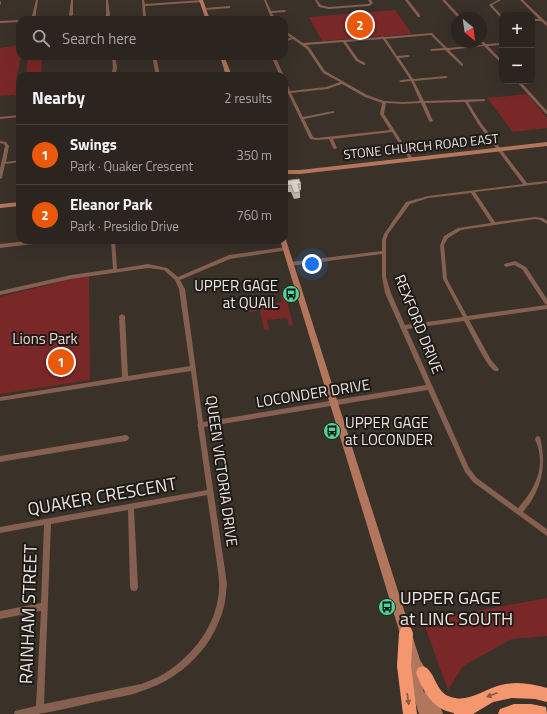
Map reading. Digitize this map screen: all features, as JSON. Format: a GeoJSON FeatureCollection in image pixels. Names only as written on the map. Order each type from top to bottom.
{"type":"FeatureCollection","features":[{"type":"Feature","properties":{"kind":"highway"},"geometry":{"type":"LineString","coordinates":[[406,632],[404,666],[410,714]]}},
{"type":"Feature","properties":{"kind":"highway"},"geometry":{"type":"LineString","coordinates":[[419,668],[433,694],[442,702],[466,710],[501,691],[526,689],[547,695]]}},
{"type":"Feature","properties":{"kind":"highway"},"geometry":{"type":"LineString","coordinates":[[505,714],[510,712],[537,711],[546,714]]}},
{"type":"Feature","properties":{"kind":"main road"},"geometry":{"type":"LineString","coordinates":[[202,0],[207,16]]}},
{"type":"Feature","properties":{"kind":"main road"},"geometry":{"type":"LineString","coordinates":[[223,60],[228,72]]}},
{"type":"Feature","properties":{"kind":"main road","name":"STONE CHURCH ROAD EAST"},"geometry":{"type":"LineString","coordinates":[[288,172],[547,144]]}},
{"type":"Feature","properties":{"kind":"main road","name":"STONE CHURCH ROAD EAST"},"geometry":{"type":"LineString","coordinates":[[288,175],[297,172]]}},
{"type":"Feature","properties":{"kind":"main road"},"geometry":{"type":"LineString","coordinates":[[0,206],[16,204]]}},
{"type":"Feature","properties":{"kind":"main road"},"geometry":{"type":"LineString","coordinates":[[284,244],[406,632],[437,714]]}},
{"type":"Feature","properties":{"kind":"main road"},"geometry":{"type":"LineString","coordinates":[[419,668],[413,674],[425,714]]}},
{"type":"Feature","properties":{"kind":"street"},"geometry":{"type":"LineString","coordinates":[[33,16],[38,0]]}},
{"type":"Feature","properties":{"kind":"street"},"geometry":{"type":"LineString","coordinates":[[71,15],[72,0]]}},
{"type":"Feature","properties":{"kind":"street"},"geometry":{"type":"LineString","coordinates":[[107,0],[107,16]]}},
{"type":"Feature","properties":{"kind":"street"},"geometry":{"type":"LineString","coordinates":[[144,0],[144,16]]}},
{"type":"Feature","properties":{"kind":"street"},"geometry":{"type":"LineString","coordinates":[[144,5],[202,0]]}},
{"type":"Feature","properties":{"kind":"street"},"geometry":{"type":"LineString","coordinates":[[265,0],[272,16]]}},
{"type":"Feature","properties":{"kind":"street"},"geometry":{"type":"LineString","coordinates":[[316,0],[320,6],[329,8],[369,5],[372,3],[370,0]]}},
{"type":"Feature","properties":{"kind":"street"},"geometry":{"type":"LineString","coordinates":[[406,0],[419,16]]}},
{"type":"Feature","properties":{"kind":"street"},"geometry":{"type":"LineString","coordinates":[[443,0],[454,12]]}},
{"type":"Feature","properties":{"kind":"street"},"geometry":{"type":"LineString","coordinates":[[499,15],[490,5],[500,0]]}},
{"type":"Feature","properties":{"kind":"street"},"geometry":{"type":"LineString","coordinates":[[521,0],[547,25]]}},
{"type":"Feature","properties":{"kind":"street"},"geometry":{"type":"LineString","coordinates":[[205,8],[229,7]]}},
{"type":"Feature","properties":{"kind":"street"},"geometry":{"type":"LineString","coordinates":[[271,12],[285,11]]}},
{"type":"Feature","properties":{"kind":"street"},"geometry":{"type":"LineString","coordinates":[[535,20],[542,20]]}},
{"type":"Feature","properties":{"kind":"street"},"geometry":{"type":"LineString","coordinates":[[0,22],[16,21]]}},
{"type":"Feature","properties":{"kind":"street"},"geometry":{"type":"LineString","coordinates":[[288,34],[304,44],[312,53],[321,70],[341,83],[366,96],[384,102],[422,103],[484,100]]}},
{"type":"Feature","properties":{"kind":"street"},"geometry":{"type":"LineString","coordinates":[[304,44],[432,34],[462,65]]}},
{"type":"Feature","properties":{"kind":"street"},"geometry":{"type":"LineString","coordinates":[[383,37],[412,80],[431,121]]}},
{"type":"Feature","properties":{"kind":"street"},"geometry":{"type":"LineString","coordinates":[[288,40],[294,38]]}},
{"type":"Feature","properties":{"kind":"street"},"geometry":{"type":"LineString","coordinates":[[344,41],[357,60],[364,64]]}},
{"type":"Feature","properties":{"kind":"street"},"geometry":{"type":"LineString","coordinates":[[487,45],[499,44]]}},
{"type":"Feature","properties":{"kind":"street"},"geometry":{"type":"LineString","coordinates":[[487,46],[499,60]]}},
{"type":"Feature","properties":{"kind":"street"},"geometry":{"type":"LineString","coordinates":[[432,50],[451,48]]}},
{"type":"Feature","properties":{"kind":"street"},"geometry":{"type":"LineString","coordinates":[[397,57],[408,56]]}},
{"type":"Feature","properties":{"kind":"street"},"geometry":{"type":"LineString","coordinates":[[114,60],[114,72]]}},
{"type":"Feature","properties":{"kind":"street"},"geometry":{"type":"LineString","coordinates":[[155,60],[157,72]]}},
{"type":"Feature","properties":{"kind":"street"},"geometry":{"type":"LineString","coordinates":[[275,60],[280,72]]}},
{"type":"Feature","properties":{"kind":"street"},"geometry":{"type":"LineString","coordinates":[[402,81],[446,77]]}},
{"type":"Feature","properties":{"kind":"street"},"geometry":{"type":"LineString","coordinates":[[341,83],[327,88],[289,92],[311,138],[393,131]]}},
{"type":"Feature","properties":{"kind":"street"},"geometry":{"type":"LineString","coordinates":[[521,84],[547,113]]}},
{"type":"Feature","properties":{"kind":"street"},"geometry":{"type":"LineString","coordinates":[[466,101],[497,150],[526,185]]}},
{"type":"Feature","properties":{"kind":"street"},"geometry":{"type":"LineString","coordinates":[[384,102],[382,114],[411,159]]}},
{"type":"Feature","properties":{"kind":"street"},"geometry":{"type":"LineString","coordinates":[[301,118],[332,112]]}},
{"type":"Feature","properties":{"kind":"street"},"geometry":{"type":"LineString","coordinates":[[0,118],[16,116]]}},
{"type":"Feature","properties":{"kind":"street"},"geometry":{"type":"LineString","coordinates":[[330,137],[335,148]]}},
{"type":"Feature","properties":{"kind":"street"},"geometry":{"type":"LineString","coordinates":[[0,142],[6,144],[4,163],[0,178]]}},
{"type":"Feature","properties":{"kind":"street"},"geometry":{"type":"LineString","coordinates":[[4,163],[16,162]]}},
{"type":"Feature","properties":{"kind":"street","name":"REXFORD DRIVE"},"geometry":{"type":"LineString","coordinates":[[547,182],[428,196],[408,203],[386,234],[384,252],[386,286],[467,470],[476,480],[547,533]]}},
{"type":"Feature","properties":{"kind":"street"},"geometry":{"type":"LineString","coordinates":[[472,191],[494,224]]}},
{"type":"Feature","properties":{"kind":"street"},"geometry":{"type":"LineString","coordinates":[[496,369],[489,362],[444,279],[442,245],[446,237],[460,229],[535,218],[541,219],[547,223]]}},
{"type":"Feature","properties":{"kind":"street"},"geometry":{"type":"LineString","coordinates":[[0,246],[17,244]]}},
{"type":"Feature","properties":{"kind":"street"},"geometry":{"type":"LineString","coordinates":[[113,244],[115,269]]}},
{"type":"Feature","properties":{"kind":"street"},"geometry":{"type":"LineString","coordinates":[[0,293],[71,276],[115,269],[154,267],[165,269],[177,279],[229,257],[286,249]]}},
{"type":"Feature","properties":{"kind":"street"},"geometry":{"type":"LineString","coordinates":[[290,264],[384,252]]}},
{"type":"Feature","properties":{"kind":"street"},"geometry":{"type":"LineString","coordinates":[[506,265],[516,263],[523,266],[547,303]]}},
{"type":"Feature","properties":{"kind":"street","name":"QUEEN VICTORIA DRIVE"},"geometry":{"type":"LineString","coordinates":[[18,714],[141,688],[158,683],[178,670],[195,654],[212,632],[223,596],[223,578],[200,425],[194,368],[182,289],[177,279]]}},
{"type":"Feature","properties":{"kind":"street"},"geometry":{"type":"LineString","coordinates":[[405,327],[547,307]]}},
{"type":"Feature","properties":{"kind":"street"},"geometry":{"type":"LineString","coordinates":[[122,316],[124,379]]}},
{"type":"Feature","properties":{"kind":"street"},"geometry":{"type":"LineString","coordinates":[[0,399],[194,368]]}},
{"type":"Feature","properties":{"kind":"street","name":"LOCONDER DRIVE"},"geometry":{"type":"LineString","coordinates":[[200,425],[430,387]]}},
{"type":"Feature","properties":{"kind":"street"},"geometry":{"type":"LineString","coordinates":[[0,459],[126,438]]}},
{"type":"Feature","properties":{"kind":"street"},"geometry":{"type":"LineString","coordinates":[[518,512],[534,493],[542,476],[546,454],[543,444],[538,439]]}},
{"type":"Feature","properties":{"kind":"street","name":"QUAKER CRESCENT"},"geometry":{"type":"LineString","coordinates":[[0,530],[210,492]]}},
{"type":"Feature","properties":{"kind":"street"},"geometry":{"type":"LineString","coordinates":[[131,506],[134,588]]}},
{"type":"Feature","properties":{"kind":"street","name":"RAINHAM STREET"},"geometry":{"type":"LineString","coordinates":[[40,709],[48,521]]}},
{"type":"Feature","properties":{"kind":"street"},"geometry":{"type":"LineString","coordinates":[[0,615],[45,606]]}},
{"type":"Feature","properties":{"kind":"green space"},"geometry":{"type":"Polygon","coordinates":[[[395,10],[412,34],[322,41],[309,17],[395,10]]]}},
{"type":"Feature","properties":{"kind":"green space"},"geometry":{"type":"Polygon","coordinates":[[[16,46],[16,60],[20,60],[18,72],[16,72],[16,96],[14,95],[0,96],[0,48],[16,46]]]}},
{"type":"Feature","properties":{"kind":"green space"},"geometry":{"type":"Polygon","coordinates":[[[28,60],[42,60],[41,72],[26,72],[28,60]]]}},
{"type":"Feature","properties":{"kind":"green space"},"geometry":{"type":"Polygon","coordinates":[[[527,94],[547,118],[547,128],[513,132],[487,98],[527,94]]]}},
{"type":"Feature","properties":{"kind":"green space","name":"Lions Park"},"geometry":{"type":"Polygon","coordinates":[[[89,277],[90,380],[0,394],[0,297],[76,278],[89,277]]]}},
{"type":"Feature","properties":{"kind":"green space"},"geometry":{"type":"Polygon","coordinates":[[[285,294],[293,325],[289,326],[287,318],[267,320],[269,330],[264,330],[260,310],[248,312],[247,307],[282,302],[280,295],[285,294]]]}},
{"type":"Feature","properties":{"kind":"green space"},"geometry":{"type":"Polygon","coordinates":[[[547,598],[547,636],[512,639],[463,666],[448,690],[423,621],[547,598]]]}},
{"type":"Feature","properties":{"kind":"building"},"geometry":{"type":"Polygon","coordinates":[[[299,179],[301,184],[298,184],[300,192],[294,193],[291,185],[288,185],[288,180],[299,179]]]}},
{"type":"Feature","properties":{"kind":"place","name":"Eleanor Park"},"geometry":{"type":"Point","coordinates":[360,25]}},
{"type":"Feature","properties":{"kind":"place","name":"UPPER GAGE at QUAIL"},"geometry":{"type":"Point","coordinates":[291,294]}},
{"type":"Feature","properties":{"kind":"place","name":"Swings"},"geometry":{"type":"Point","coordinates":[61,362]}},
{"type":"Feature","properties":{"kind":"place","name":"UPPER GAGE at LOCONDER"},"geometry":{"type":"Point","coordinates":[332,431]}},
{"type":"Feature","properties":{"kind":"place","name":"UPPER GAGE at LINC SOUTH"},"geometry":{"type":"Point","coordinates":[387,607]}}]}
